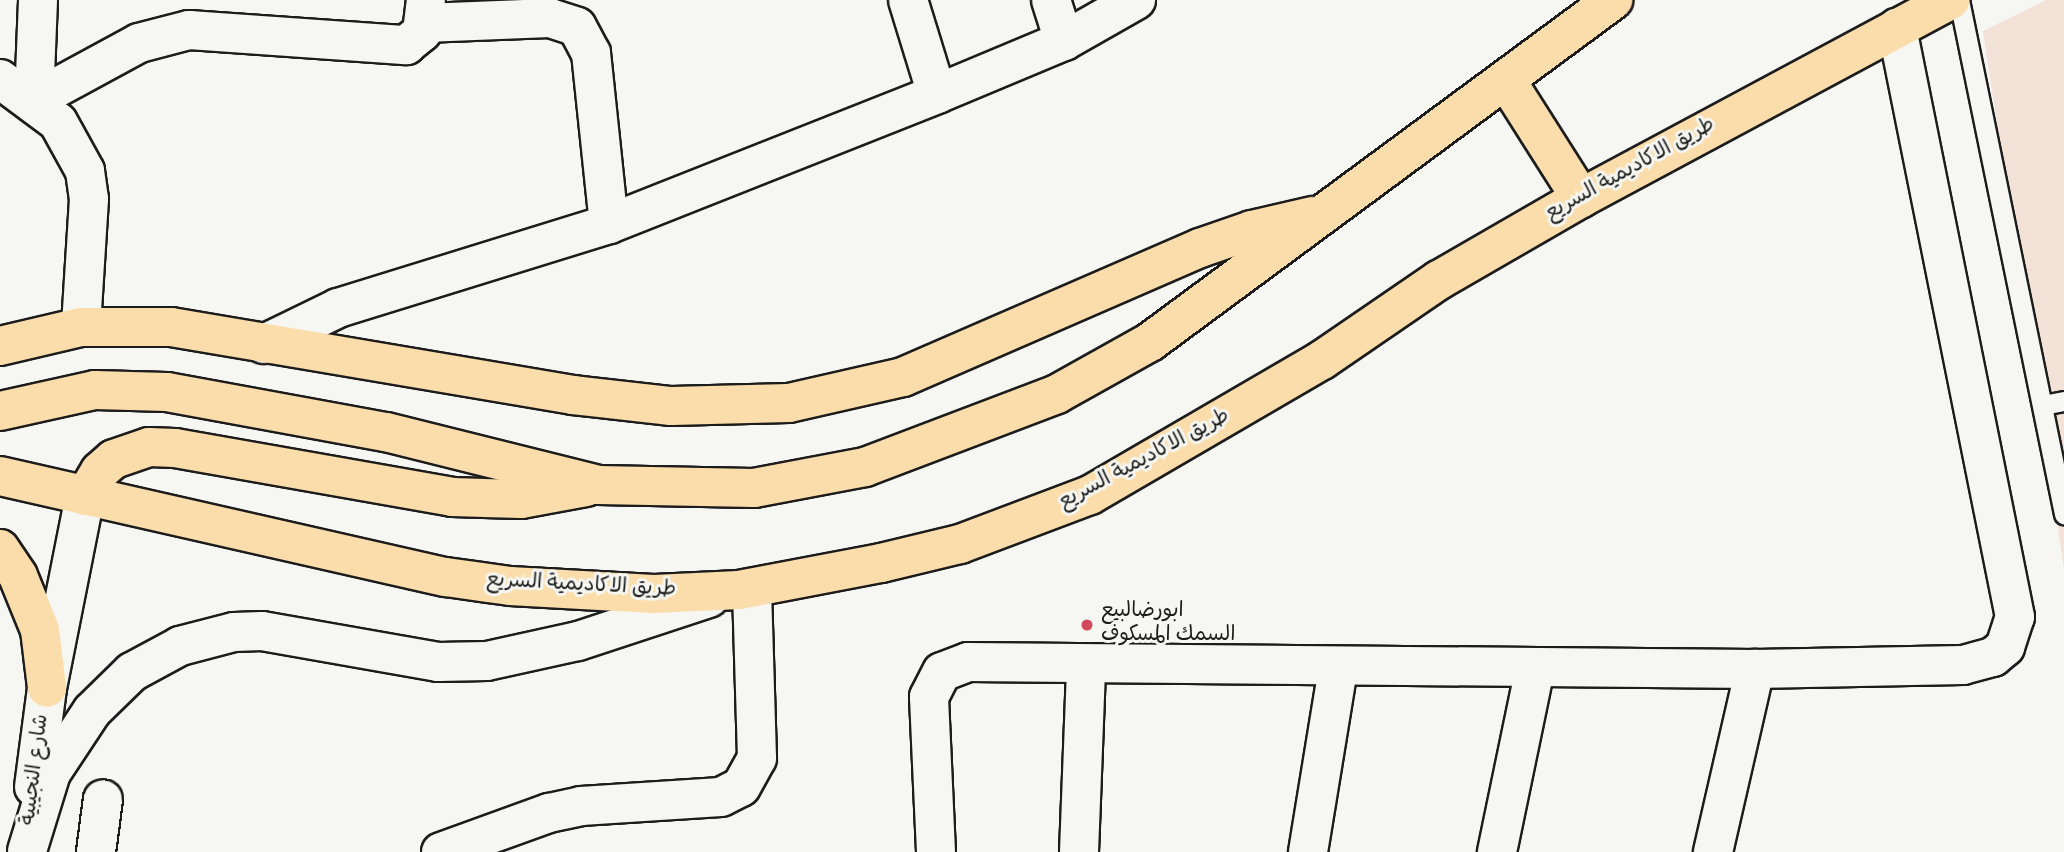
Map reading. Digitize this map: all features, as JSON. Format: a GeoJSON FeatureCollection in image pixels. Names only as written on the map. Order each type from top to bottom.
{"type":"FeatureCollection","features":[{"type":"Feature","properties":{"kind":"highway"},"geometry":{"type":"LineString","coordinates":[[85,496],[100,471],[114,459],[149,447],[175,448],[452,497],[521,499],[598,485],[754,488],[810,480],[919,449],[1007,416],[1104,369],[1194,311],[1613,0]]}},
{"type":"Feature","properties":{"kind":"highway","name":"طريق الاكاديمية السريع"},"geometry":{"type":"LineString","coordinates":[[0,476],[446,577],[641,593],[746,589],[960,544],[1090,495],[1311,367],[1439,280],[1581,198],[1950,0]]}},
{"type":"Feature","properties":{"kind":"highway"},"geometry":{"type":"LineString","coordinates":[[1506,80],[1581,198]]}},
{"type":"Feature","properties":{"kind":"highway"},"geometry":{"type":"LineString","coordinates":[[0,346],[82,327],[171,327],[585,397],[694,407],[789,403],[903,377],[1188,253],[1252,230],[1325,214]]}},
{"type":"Feature","properties":{"kind":"highway"},"geometry":{"type":"LineString","coordinates":[[0,411],[95,390],[167,392],[386,432],[598,485]]}},
{"type":"Feature","properties":{"kind":"highway"},"geometry":{"type":"LineString","coordinates":[[0,549],[18,576],[40,630],[47,688]]}},
{"type":"Feature","properties":{"kind":"street"},"geometry":{"type":"LineString","coordinates":[[34,100],[38,0]]}},
{"type":"Feature","properties":{"kind":"street"},"geometry":{"type":"LineString","coordinates":[[908,0],[937,94]]}},
{"type":"Feature","properties":{"kind":"street"},"geometry":{"type":"LineString","coordinates":[[1051,0],[1063,41]]}},
{"type":"Feature","properties":{"kind":"street"},"geometry":{"type":"LineString","coordinates":[[264,344],[338,308],[608,224],[937,94],[1063,41],[1136,0]]}},
{"type":"Feature","properties":{"kind":"street"},"geometry":{"type":"LineString","coordinates":[[34,100],[139,43],[237,15],[399,46],[416,40],[425,12],[550,18],[577,27],[591,53],[608,224]]}},
{"type":"Feature","properties":{"kind":"street"},"geometry":{"type":"LineString","coordinates":[[936,852],[929,697],[934,680],[955,664],[1755,669],[1979,663],[2005,647],[2012,633],[2015,617],[1897,28]]}},
{"type":"Feature","properties":{"kind":"street"},"geometry":{"type":"LineString","coordinates":[[0,79],[34,100],[58,122],[85,171],[89,199],[82,327]]}},
{"type":"Feature","properties":{"kind":"street","name":"شارع النجيبية"},"geometry":{"type":"LineString","coordinates":[[27,852],[47,688],[85,496]]}},
{"type":"Feature","properties":{"kind":"street"},"geometry":{"type":"LineString","coordinates":[[27,852],[51,773],[92,711],[132,672],[180,646],[234,632],[262,631],[438,662],[487,662],[578,641],[746,589],[757,758],[741,787],[722,797],[603,804],[550,813],[441,852]]}},
{"type":"Feature","properties":{"kind":"street"},"geometry":{"type":"LineString","coordinates":[[1079,852],[1086,666]]}},
{"type":"Feature","properties":{"kind":"street"},"geometry":{"type":"LineString","coordinates":[[1308,852],[1338,668]]}},
{"type":"Feature","properties":{"kind":"street"},"geometry":{"type":"LineString","coordinates":[[1497,852],[1535,668]]}},
{"type":"Feature","properties":{"kind":"street"},"geometry":{"type":"LineString","coordinates":[[1713,852],[1755,669]]}},
{"type":"Feature","properties":{"kind":"street"},"geometry":{"type":"LineString","coordinates":[[96,852],[103,799]]}},
{"type":"Feature","properties":{"kind":"lane"},"geometry":{"type":"LineString","coordinates":[[1959,0],[2064,514]]}},
{"type":"Feature","properties":{"kind":"lane"},"geometry":{"type":"LineString","coordinates":[[2043,405],[2064,401]]}},
{"type":"Feature","properties":{"kind":"shaded area"},"geometry":{"type":"Polygon","coordinates":[[[2046,0],[2064,0],[2064,569],[1983,31],[2046,0]]]}},
{"type":"Feature","properties":{"kind":"place","name":"ابورضالبيع السمك المسكوف"},"geometry":{"type":"Point","coordinates":[1087,625]}}]}
